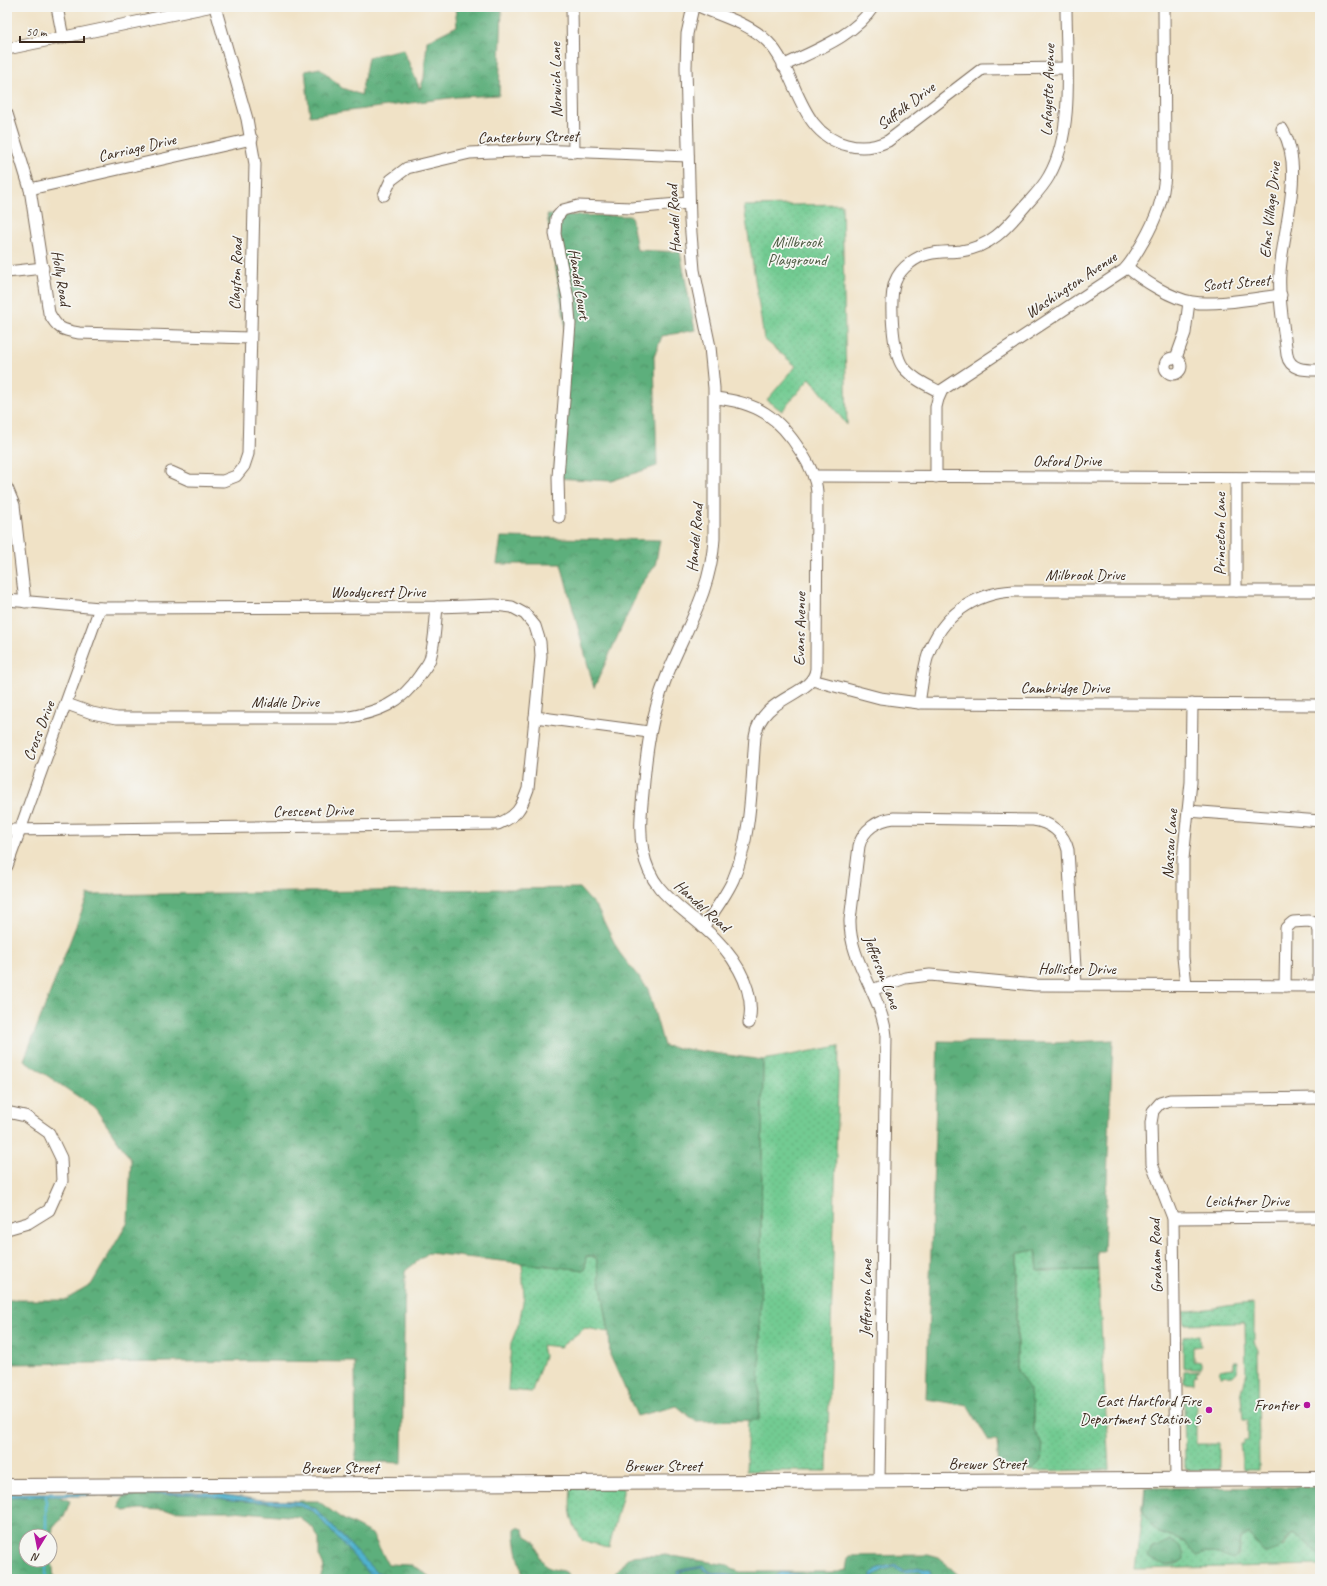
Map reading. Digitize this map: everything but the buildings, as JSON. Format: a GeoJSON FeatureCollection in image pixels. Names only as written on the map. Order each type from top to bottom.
{"type":"FeatureCollection","features":[{"type":"Feature","properties":{"kind":"main road","name":"Brewer Street"},"geometry":{"type":"LineString","coordinates":[[7,1486],[1320,1479]]}},
{"type":"Feature","properties":{"kind":"street"},"geometry":{"type":"LineString","coordinates":[[57,7],[63,38]]}},
{"type":"Feature","properties":{"kind":"street"},"geometry":{"type":"LineString","coordinates":[[7,49],[208,7]]}},
{"type":"Feature","properties":{"kind":"street","name":"Clayton Road"},"geometry":{"type":"LineString","coordinates":[[171,472],[189,480],[223,481],[236,476],[244,466],[248,454],[255,164],[252,138],[215,7]]}},
{"type":"Feature","properties":{"kind":"street","name":"Norwich Lane"},"geometry":{"type":"LineString","coordinates":[[572,7],[574,152]]}},
{"type":"Feature","properties":{"kind":"street","name":"Handel Road"},"geometry":{"type":"LineString","coordinates":[[693,7],[688,28],[686,46],[689,203],[694,270],[710,348],[715,398],[714,530],[711,570],[699,606],[664,682],[649,732],[640,823],[641,841],[645,860],[652,878],[665,895],[703,927],[726,951],[746,985],[752,1001],[749,1023]]}},
{"type":"Feature","properties":{"kind":"street","name":"Suffolk Drive"},"geometry":{"type":"LineString","coordinates":[[701,7],[758,34],[772,46],[807,114],[819,130],[840,143],[862,147],[878,145],[895,137],[982,69],[1066,68]]}},
{"type":"Feature","properties":{"kind":"street"},"geometry":{"type":"LineString","coordinates":[[783,66],[850,31],[864,19],[873,7]]}},
{"type":"Feature","properties":{"kind":"street","name":"Lafayette Avenue"},"geometry":{"type":"LineString","coordinates":[[940,392],[910,375],[902,366],[896,355],[894,344],[893,297],[895,282],[905,266],[922,255],[933,252],[968,249],[994,238],[1004,230],[1044,184],[1055,164],[1064,140],[1066,120],[1066,7]]}},
{"type":"Feature","properties":{"kind":"street","name":"Washington Avenue"},"geometry":{"type":"LineString","coordinates":[[940,392],[947,385],[1127,267],[1154,221],[1163,194],[1165,172],[1164,7]]}},
{"type":"Feature","properties":{"kind":"street","name":"Holly Road"},"geometry":{"type":"LineString","coordinates":[[7,114],[30,189],[49,313],[55,325],[65,331],[79,333],[250,338]]}},
{"type":"Feature","properties":{"kind":"street","name":"Elms Village Drive"},"geometry":{"type":"LineString","coordinates":[[1281,295],[1280,271],[1288,214],[1292,161],[1289,144],[1282,129]]}},
{"type":"Feature","properties":{"kind":"street","name":"Carriage Drive"},"geometry":{"type":"LineString","coordinates":[[30,189],[252,138]]}},
{"type":"Feature","properties":{"kind":"street","name":"Canterbury Street"},"geometry":{"type":"LineString","coordinates":[[384,195],[395,176],[407,168],[417,164],[459,155],[490,151],[688,156]]}},
{"type":"Feature","properties":{"kind":"street","name":"Handel Court"},"geometry":{"type":"LineString","coordinates":[[559,517],[558,476],[570,324],[568,298],[555,234],[556,218],[564,210],[578,206],[632,208],[689,203]]}},
{"type":"Feature","properties":{"kind":"street","name":"Scott Street"},"geometry":{"type":"LineString","coordinates":[[1127,267],[1165,291],[1189,302],[1205,303],[1281,295],[1289,361],[1295,367],[1301,369],[1320,370]]}},
{"type":"Feature","properties":{"kind":"street"},"geometry":{"type":"LineString","coordinates":[[7,272],[43,268]]}},
{"type":"Feature","properties":{"kind":"street"},"geometry":{"type":"LineString","coordinates":[[1176,358],[1185,334],[1189,302]]}},
{"type":"Feature","properties":{"kind":"street"},"geometry":{"type":"LineString","coordinates":[[936,477],[936,407],[940,392]]}},
{"type":"Feature","properties":{"kind":"street","name":"Evans Avenue"},"geometry":{"type":"LineString","coordinates":[[703,927],[729,888],[742,854],[747,824],[755,737],[758,725],[764,715],[773,706],[803,688],[812,680],[816,669],[816,492],[814,476],[808,463],[791,436],[779,423],[755,407],[740,402],[715,398]]}},
{"type":"Feature","properties":{"kind":"street","name":"Oxford Drive"},"geometry":{"type":"LineString","coordinates":[[814,476],[1320,478]]}},
{"type":"Feature","properties":{"kind":"street","name":"Princeton Lane"},"geometry":{"type":"LineString","coordinates":[[1236,478],[1236,591]]}},
{"type":"Feature","properties":{"kind":"street"},"geometry":{"type":"LineString","coordinates":[[7,488],[14,505],[25,602]]}},
{"type":"Feature","properties":{"kind":"street","name":"Milbrook Drive"},"geometry":{"type":"LineString","coordinates":[[919,703],[927,660],[939,632],[959,610],[984,596],[1014,591],[1320,591]]}},
{"type":"Feature","properties":{"kind":"street","name":"Woodycrest Drive"},"geometry":{"type":"LineString","coordinates":[[7,600],[100,608],[437,607],[495,605],[512,607],[526,614],[535,626],[540,642],[535,717]]}},
{"type":"Feature","properties":{"kind":"street","name":"Middle Drive"},"geometry":{"type":"LineString","coordinates":[[66,704],[92,713],[117,718],[345,718],[372,713],[398,700],[414,684],[429,662],[434,642],[437,607]]}},
{"type":"Feature","properties":{"kind":"street","name":"Cross Drive"},"geometry":{"type":"LineString","coordinates":[[7,866],[100,608]]}},
{"type":"Feature","properties":{"kind":"street","name":"Cambridge Drive"},"geometry":{"type":"LineString","coordinates":[[812,680],[880,698],[919,703],[1320,705]]}},
{"type":"Feature","properties":{"kind":"street","name":"Nassau Lane"},"geometry":{"type":"LineString","coordinates":[[1186,986],[1183,957],[1183,859],[1191,782],[1192,704]]}},
{"type":"Feature","properties":{"kind":"street"},"geometry":{"type":"LineString","coordinates":[[535,717],[649,732]]}},
{"type":"Feature","properties":{"kind":"street","name":"Crescent Drive"},"geometry":{"type":"LineString","coordinates":[[7,830],[498,824],[512,818],[522,806],[528,789],[535,717]]}},
{"type":"Feature","properties":{"kind":"street"},"geometry":{"type":"LineString","coordinates":[[1188,811],[1320,821]]}},
{"type":"Feature","properties":{"kind":"street","name":"Jefferson Lane"},"geometry":{"type":"LineString","coordinates":[[879,1482],[886,1036],[882,1014],[856,953],[850,932],[859,846],[864,835],[872,826],[883,820],[894,818],[1033,820],[1043,822],[1055,829],[1065,841],[1068,850],[1076,985]]}},
{"type":"Feature","properties":{"kind":"street","name":"Hollister Drive"},"geometry":{"type":"LineString","coordinates":[[872,990],[905,978],[930,975],[1027,985],[1186,986],[1285,986],[1320,986],[1319,930],[1315,923],[1308,921],[1293,922],[1286,928],[1285,986]]}},
{"type":"Feature","properties":{"kind":"street","name":"Graham Road"},"geometry":{"type":"LineString","coordinates":[[1176,1480],[1173,1218],[1152,1164],[1151,1123],[1153,1111],[1160,1103],[1170,1100],[1320,1098]]}},
{"type":"Feature","properties":{"kind":"street"},"geometry":{"type":"LineString","coordinates":[[7,1112],[25,1116],[49,1133],[61,1158],[62,1181],[48,1210],[28,1224],[7,1229]]}},
{"type":"Feature","properties":{"kind":"street","name":"Leichtner Drive"},"geometry":{"type":"LineString","coordinates":[[1173,1218],[1320,1217]]}},
{"type":"Feature","properties":{"kind":"green space"},"geometry":{"type":"Polygon","coordinates":[[[455,7],[502,7],[499,95],[457,97],[310,116],[305,71],[320,68],[342,88],[361,95],[368,57],[403,49],[420,89],[424,78],[427,41],[457,26],[455,7]]]}},
{"type":"Feature","properties":{"kind":"green space","name":"Millbrook Playground"},"geometry":{"type":"Polygon","coordinates":[[[842,204],[847,425],[810,378],[782,411],[767,400],[796,366],[764,339],[744,206],[842,204]]]}},
{"type":"Feature","properties":{"kind":"green space"},"geometry":{"type":"Polygon","coordinates":[[[547,215],[631,216],[637,250],[680,252],[695,330],[662,336],[654,357],[657,466],[611,481],[554,478],[565,324],[547,215]]]}},
{"type":"Feature","properties":{"kind":"green space"},"geometry":{"type":"Polygon","coordinates":[[[501,537],[660,540],[655,566],[641,585],[594,688],[561,564],[497,564],[501,537]]]}},
{"type":"Feature","properties":{"kind":"green space"},"geometry":{"type":"Polygon","coordinates":[[[579,888],[597,908],[619,952],[648,989],[664,1046],[763,1060],[759,1420],[695,1421],[677,1406],[637,1416],[610,1355],[609,1332],[596,1257],[586,1256],[585,1270],[428,1253],[405,1271],[402,1463],[356,1461],[355,1362],[257,1361],[7,1364],[7,1300],[65,1300],[91,1285],[128,1222],[131,1160],[95,1108],[24,1060],[88,895],[579,888]]]}},
{"type":"Feature","properties":{"kind":"green space"},"geometry":{"type":"Polygon","coordinates":[[[1113,1040],[1104,1251],[1097,1251],[1098,1270],[1038,1271],[1036,1250],[1017,1253],[1017,1371],[1029,1388],[1034,1410],[1034,1430],[1043,1444],[1041,1461],[1031,1471],[999,1469],[997,1441],[989,1441],[968,1406],[926,1399],[938,1041],[1051,1043],[1113,1040]]]}},
{"type":"Feature","properties":{"kind":"green space"},"geometry":{"type":"Polygon","coordinates":[[[839,1046],[827,1471],[746,1471],[748,1420],[759,1419],[763,1060],[839,1046]]]}},
{"type":"Feature","properties":{"kind":"green space"},"geometry":{"type":"Polygon","coordinates":[[[1036,1250],[1038,1271],[1098,1270],[1109,1470],[1031,1471],[1041,1461],[1043,1444],[1034,1430],[1034,1410],[1017,1371],[1017,1253],[1036,1250]]]}},
{"type":"Feature","properties":{"kind":"green space"},"geometry":{"type":"Polygon","coordinates":[[[585,1256],[596,1257],[609,1332],[585,1328],[560,1347],[542,1345],[544,1356],[532,1392],[508,1390],[511,1343],[519,1323],[524,1297],[522,1263],[585,1270],[585,1256]]]}},
{"type":"Feature","properties":{"kind":"green space"},"geometry":{"type":"Polygon","coordinates":[[[1254,1303],[1254,1342],[1258,1350],[1259,1470],[1243,1470],[1240,1443],[1243,1443],[1243,1440],[1248,1440],[1248,1420],[1243,1420],[1241,1397],[1246,1376],[1245,1325],[1244,1323],[1185,1324],[1183,1311],[1254,1303]]]}},
{"type":"Feature","properties":{"kind":"green space"},"geometry":{"type":"Polygon","coordinates":[[[1200,1335],[1201,1346],[1193,1347],[1193,1361],[1201,1362],[1201,1368],[1183,1368],[1183,1337],[1200,1335]]]}},
{"type":"Feature","properties":{"kind":"green space"},"geometry":{"type":"Polygon","coordinates":[[[1233,1361],[1238,1361],[1236,1372],[1232,1376],[1221,1377],[1220,1370],[1233,1368],[1233,1361]]]}},
{"type":"Feature","properties":{"kind":"green space"},"geometry":{"type":"Polygon","coordinates":[[[1200,1370],[1196,1372],[1196,1375],[1194,1376],[1194,1383],[1184,1382],[1184,1371],[1200,1370]]]}},
{"type":"Feature","properties":{"kind":"green space"},"geometry":{"type":"Polygon","coordinates":[[[1184,1401],[1196,1402],[1196,1444],[1219,1444],[1219,1470],[1189,1470],[1185,1468],[1184,1401]]]}},
{"type":"Feature","properties":{"kind":"green space"},"geometry":{"type":"Polygon","coordinates":[[[1320,1487],[1320,1557],[1307,1542],[1293,1533],[1281,1546],[1275,1550],[1264,1552],[1249,1534],[1241,1538],[1238,1555],[1233,1559],[1215,1553],[1197,1556],[1185,1542],[1159,1533],[1153,1528],[1144,1512],[1145,1488],[1320,1487]]]}},
{"type":"Feature","properties":{"kind":"green space"},"geometry":{"type":"Polygon","coordinates":[[[571,1488],[623,1488],[609,1547],[583,1541],[575,1528],[571,1516],[571,1488]]]}},
{"type":"Feature","properties":{"kind":"green space"},"geometry":{"type":"Polygon","coordinates":[[[1145,1488],[1144,1512],[1159,1533],[1185,1542],[1197,1555],[1223,1553],[1239,1555],[1241,1538],[1249,1534],[1283,1546],[1293,1533],[1307,1542],[1320,1557],[1320,1565],[1135,1569],[1145,1488]],[[1158,1547],[1152,1548],[1168,1566],[1177,1564],[1184,1559],[1158,1547]]]}},
{"type":"Feature","properties":{"kind":"green space"},"geometry":{"type":"Polygon","coordinates":[[[167,1494],[208,1494],[241,1501],[318,1501],[341,1518],[372,1534],[388,1564],[410,1565],[421,1570],[432,1579],[320,1579],[324,1567],[319,1556],[319,1539],[313,1528],[299,1517],[234,1511],[140,1509],[125,1511],[119,1508],[123,1497],[167,1494]]]}},
{"type":"Feature","properties":{"kind":"green space"},"geometry":{"type":"Polygon","coordinates":[[[7,1496],[57,1496],[70,1501],[64,1517],[53,1528],[18,1528],[18,1568],[53,1568],[54,1579],[7,1579],[7,1496]]]}},
{"type":"Feature","properties":{"kind":"green space"},"geometry":{"type":"Polygon","coordinates":[[[517,1527],[523,1529],[526,1536],[536,1542],[537,1549],[544,1564],[552,1569],[566,1572],[572,1579],[523,1579],[516,1541],[515,1529],[517,1527]]]}},
{"type":"Feature","properties":{"kind":"green space"},"geometry":{"type":"Polygon","coordinates":[[[1170,1541],[1180,1548],[1184,1559],[1175,1564],[1166,1565],[1157,1563],[1148,1557],[1152,1548],[1170,1541]]]}},
{"type":"Feature","properties":{"kind":"green space"},"geometry":{"type":"Polygon","coordinates":[[[665,1555],[728,1565],[732,1569],[740,1572],[838,1572],[846,1570],[848,1558],[850,1556],[928,1555],[939,1558],[963,1579],[611,1579],[624,1563],[633,1556],[665,1555]]]}},
{"type":"Feature","properties":{"kind":"water"},"geometry":{"type":"Polygon","coordinates":[[[206,1492],[261,1500],[295,1501],[315,1508],[375,1571],[394,1579],[379,1579],[372,1577],[313,1511],[295,1505],[230,1500],[198,1494],[7,1497],[7,1493],[206,1492]]]}},
{"type":"Feature","properties":{"kind":"water"},"geometry":{"type":"Polygon","coordinates":[[[895,1564],[903,1570],[918,1567],[930,1570],[932,1579],[929,1579],[929,1577],[919,1570],[903,1572],[894,1567],[883,1570],[874,1576],[875,1579],[872,1579],[872,1573],[878,1568],[895,1564]]]}},
{"type":"Feature","properties":{"kind":"water"},"geometry":{"type":"Polygon","coordinates":[[[703,1566],[711,1572],[735,1576],[739,1579],[713,1575],[701,1568],[679,1572],[683,1579],[677,1574],[677,1571],[680,1570],[703,1566]]]}},
{"type":"Feature","properties":{"kind":"water"},"geometry":{"type":"Polygon","coordinates":[[[781,1572],[804,1575],[813,1579],[788,1576],[770,1579],[781,1572]]]}},
{"type":"Feature","properties":{"kind":"waterway"},"geometry":{"type":"LineString","coordinates":[[46,1496],[46,1528]]}},
{"type":"Feature","properties":{"kind":"waterway"},"geometry":{"type":"LineString","coordinates":[[46,1568],[46,1579]]}},
{"type":"Feature","properties":{"kind":"place","name":"Frontier"},"geometry":{"type":"Point","coordinates":[1307,1405]}},
{"type":"Feature","properties":{"kind":"place","name":"East Hartford Fire Department Station 5"},"geometry":{"type":"Point","coordinates":[1209,1410]}}]}
